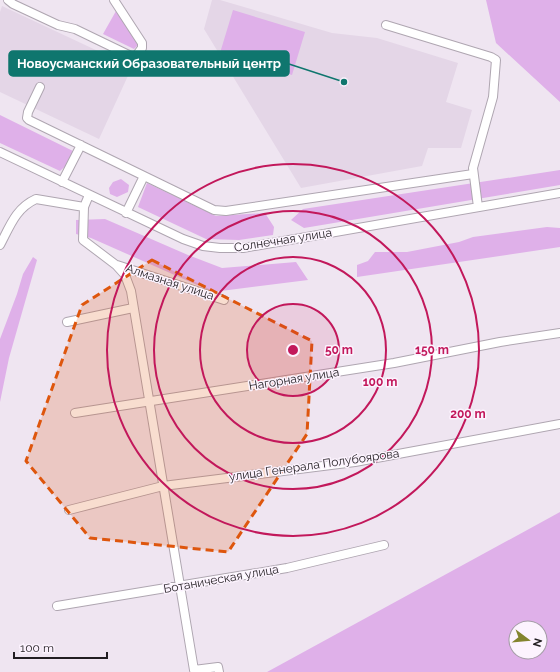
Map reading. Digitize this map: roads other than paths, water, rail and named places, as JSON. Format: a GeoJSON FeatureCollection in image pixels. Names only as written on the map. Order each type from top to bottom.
{"type":"FeatureCollection","features":[{"type":"Feature","properties":{"kind":"street"},"geometry":{"type":"LineString","coordinates":[[8,0],[13,4],[58,25],[75,29],[131,56],[136,56],[142,48],[142,43],[114,0]]}},
{"type":"Feature","properties":{"kind":"street"},"geometry":{"type":"LineString","coordinates":[[386,25],[491,56],[496,60],[493,97],[474,162],[473,174],[478,207]]}},
{"type":"Feature","properties":{"kind":"street"},"geometry":{"type":"LineString","coordinates":[[40,87],[28,112],[27,118],[209,208],[219,211],[473,174]]}},
{"type":"Feature","properties":{"kind":"street"},"geometry":{"type":"LineString","coordinates":[[62,182],[81,145]]}},
{"type":"Feature","properties":{"kind":"street","name":"Солнечная улица"},"geometry":{"type":"LineString","coordinates":[[0,152],[183,239],[203,246],[220,248],[243,248],[560,193]]}},
{"type":"Feature","properties":{"kind":"street"},"geometry":{"type":"LineString","coordinates":[[126,213],[144,176]]}},
{"type":"Feature","properties":{"kind":"street"},"geometry":{"type":"LineString","coordinates":[[89,195],[84,207],[83,240],[116,265],[125,275],[130,291],[193,671],[218,667],[219,672]]}},
{"type":"Feature","properties":{"kind":"street"},"geometry":{"type":"LineString","coordinates":[[0,245],[19,210],[29,202],[36,199],[84,207]]}},
{"type":"Feature","properties":{"kind":"street","name":"Алмазная улица"},"geometry":{"type":"LineString","coordinates":[[116,265],[224,300]]}},
{"type":"Feature","properties":{"kind":"street"},"geometry":{"type":"LineString","coordinates":[[67,322],[133,308]]}},
{"type":"Feature","properties":{"kind":"street","name":"Нагорная улица"},"geometry":{"type":"LineString","coordinates":[[75,413],[394,363],[500,342],[560,333]]}},
{"type":"Feature","properties":{"kind":"street","name":"улица Генерала Полубоярова"},"geometry":{"type":"LineString","coordinates":[[69,510],[163,486],[355,462],[560,424]]}},
{"type":"Feature","properties":{"kind":"street","name":"Ботаническая улица"},"geometry":{"type":"LineString","coordinates":[[57,606],[287,568],[384,545]]}},
{"type":"Feature","properties":{"kind":"place","name":"Новоусманский Образовательный центр"},"geometry":{"type":"Point","coordinates":[344,82]}}]}
